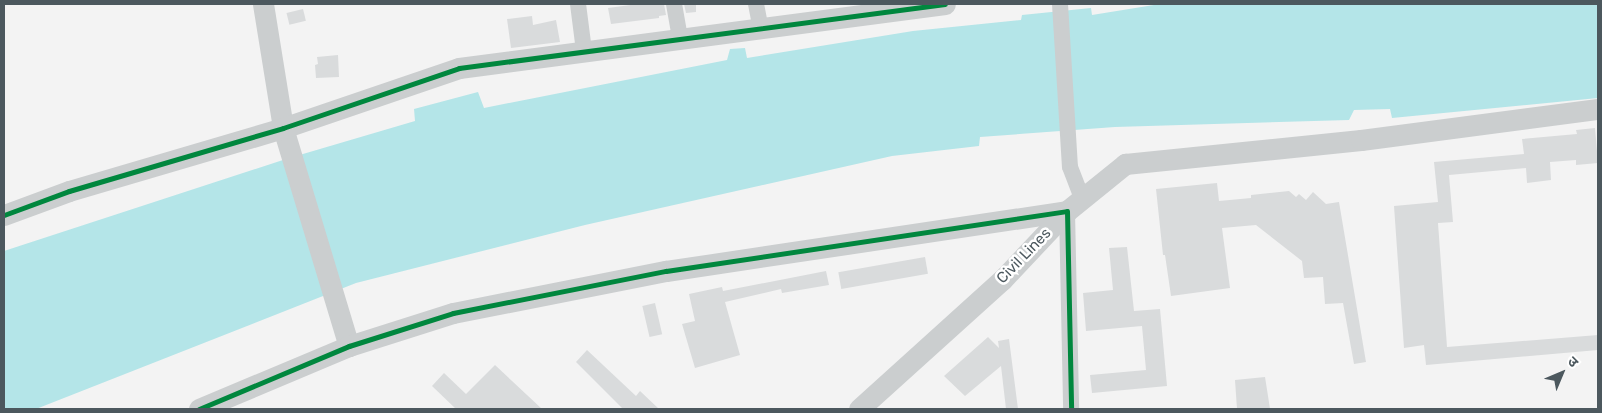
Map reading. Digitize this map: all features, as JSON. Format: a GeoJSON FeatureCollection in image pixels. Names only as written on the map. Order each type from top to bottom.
{"type":"FeatureCollection","features":[{"type":"Feature","properties":{"kind":"street"},"geometry":{"type":"LineString","coordinates":[[262,4],[283,128],[349,346]]}},
{"type":"Feature","properties":{"kind":"street"},"geometry":{"type":"LineString","coordinates":[[578,4],[584,51]]}},
{"type":"Feature","properties":{"kind":"street"},"geometry":{"type":"LineString","coordinates":[[674,4],[680,39]]}},
{"type":"Feature","properties":{"kind":"street"},"geometry":{"type":"LineString","coordinates":[[756,4],[760,20]]}},
{"type":"Feature","properties":{"kind":"street"},"geometry":{"type":"LineString","coordinates":[[4,215],[69,191],[283,128],[458,68],[945,4]]}},
{"type":"Feature","properties":{"kind":"street"},"geometry":{"type":"LineString","coordinates":[[1060,4],[1074,205],[1071,409]]}},
{"type":"Feature","properties":{"kind":"street","name":"Civil Lines"},"geometry":{"type":"LineString","coordinates":[[859,409],[1002,280],[1074,205],[1125,164],[1361,140],[1598,109]]}},
{"type":"Feature","properties":{"kind":"street"},"geometry":{"type":"LineString","coordinates":[[199,409],[349,346],[453,313],[666,271],[1074,205]]}},
{"type":"Feature","properties":{"kind":"water"},"geometry":{"type":"Polygon","coordinates":[[[1160,4],[1598,4],[1598,98],[1392,118],[1390,109],[1354,110],[1349,120],[1115,127],[980,137],[979,146],[892,156],[585,225],[356,283],[36,409],[4,409],[4,251],[286,159],[415,121],[414,109],[478,92],[484,108],[727,60],[730,49],[745,48],[747,58],[913,31],[1021,20],[1022,15],[1091,8],[1092,15],[1160,4]]]}},
{"type":"Feature","properties":{"kind":"building"},"geometry":{"type":"Polygon","coordinates":[[[638,4],[664,4],[666,15],[659,16],[659,18],[611,24],[608,8],[638,4]]]}},
{"type":"Feature","properties":{"kind":"building"},"geometry":{"type":"Polygon","coordinates":[[[684,4],[696,4],[696,12],[686,13],[684,4]]]}},
{"type":"Feature","properties":{"kind":"building"},"geometry":{"type":"Polygon","coordinates":[[[303,9],[306,21],[289,25],[287,13],[303,9]]]}},
{"type":"Feature","properties":{"kind":"building"},"geometry":{"type":"Polygon","coordinates":[[[532,16],[533,25],[556,20],[560,42],[511,48],[507,19],[532,16]]]}},
{"type":"Feature","properties":{"kind":"building"},"geometry":{"type":"Polygon","coordinates":[[[338,55],[339,77],[316,78],[315,65],[318,64],[317,57],[338,55]]]}},
{"type":"Feature","properties":{"kind":"building"},"geometry":{"type":"Polygon","coordinates":[[[1595,128],[1598,163],[1576,165],[1576,160],[1550,162],[1551,180],[1527,183],[1526,168],[1449,175],[1453,222],[1438,223],[1447,347],[1598,335],[1598,350],[1426,365],[1424,345],[1404,348],[1394,206],[1438,202],[1434,162],[1524,154],[1522,139],[1577,134],[1576,130],[1595,128]]]}},
{"type":"Feature","properties":{"kind":"building"},"geometry":{"type":"Polygon","coordinates":[[[1217,183],[1219,201],[1251,198],[1251,195],[1289,191],[1296,197],[1299,194],[1306,200],[1313,192],[1326,204],[1339,202],[1366,362],[1354,364],[1343,303],[1325,304],[1323,277],[1304,278],[1302,261],[1256,225],[1222,228],[1230,288],[1171,296],[1165,255],[1163,255],[1156,189],[1217,183]]]}},
{"type":"Feature","properties":{"kind":"building"},"geometry":{"type":"Polygon","coordinates":[[[1127,247],[1134,311],[1160,309],[1167,386],[1092,393],[1090,375],[1146,370],[1142,326],[1086,331],[1083,293],[1113,290],[1109,248],[1127,247]]]}},
{"type":"Feature","properties":{"kind":"building"},"geometry":{"type":"Polygon","coordinates":[[[925,257],[928,274],[841,289],[838,272],[925,257]]]}},
{"type":"Feature","properties":{"kind":"building"},"geometry":{"type":"Polygon","coordinates":[[[826,271],[829,285],[782,293],[781,289],[725,302],[740,355],[695,368],[682,324],[695,321],[689,294],[722,287],[723,291],[826,271]]]}},
{"type":"Feature","properties":{"kind":"building"},"geometry":{"type":"Polygon","coordinates":[[[655,303],[662,334],[650,337],[642,306],[655,303]]]}},
{"type":"Feature","properties":{"kind":"building"},"geometry":{"type":"Polygon","coordinates":[[[988,337],[999,348],[998,341],[1009,339],[1018,409],[1006,409],[1001,366],[965,396],[944,376],[988,337]]]}},
{"type":"Feature","properties":{"kind":"building"},"geometry":{"type":"Polygon","coordinates":[[[587,350],[636,396],[640,391],[659,409],[623,409],[576,362],[587,350]]]}},
{"type":"Feature","properties":{"kind":"building"},"geometry":{"type":"Polygon","coordinates":[[[495,365],[542,409],[456,409],[432,386],[444,373],[466,394],[495,365]]]}},
{"type":"Feature","properties":{"kind":"building"},"geometry":{"type":"Polygon","coordinates":[[[1265,377],[1270,409],[1237,409],[1235,380],[1265,377]]]}},
{"type":"Feature","properties":{"kind":"cycle path"},"geometry":{"type":"LineString","coordinates":[[4,215],[69,191],[283,128],[459,68],[945,4]]}},
{"type":"Feature","properties":{"kind":"cycle path"},"geometry":{"type":"LineString","coordinates":[[199,409],[349,346],[453,313],[666,271],[1067,211],[1071,409]]}}]}
